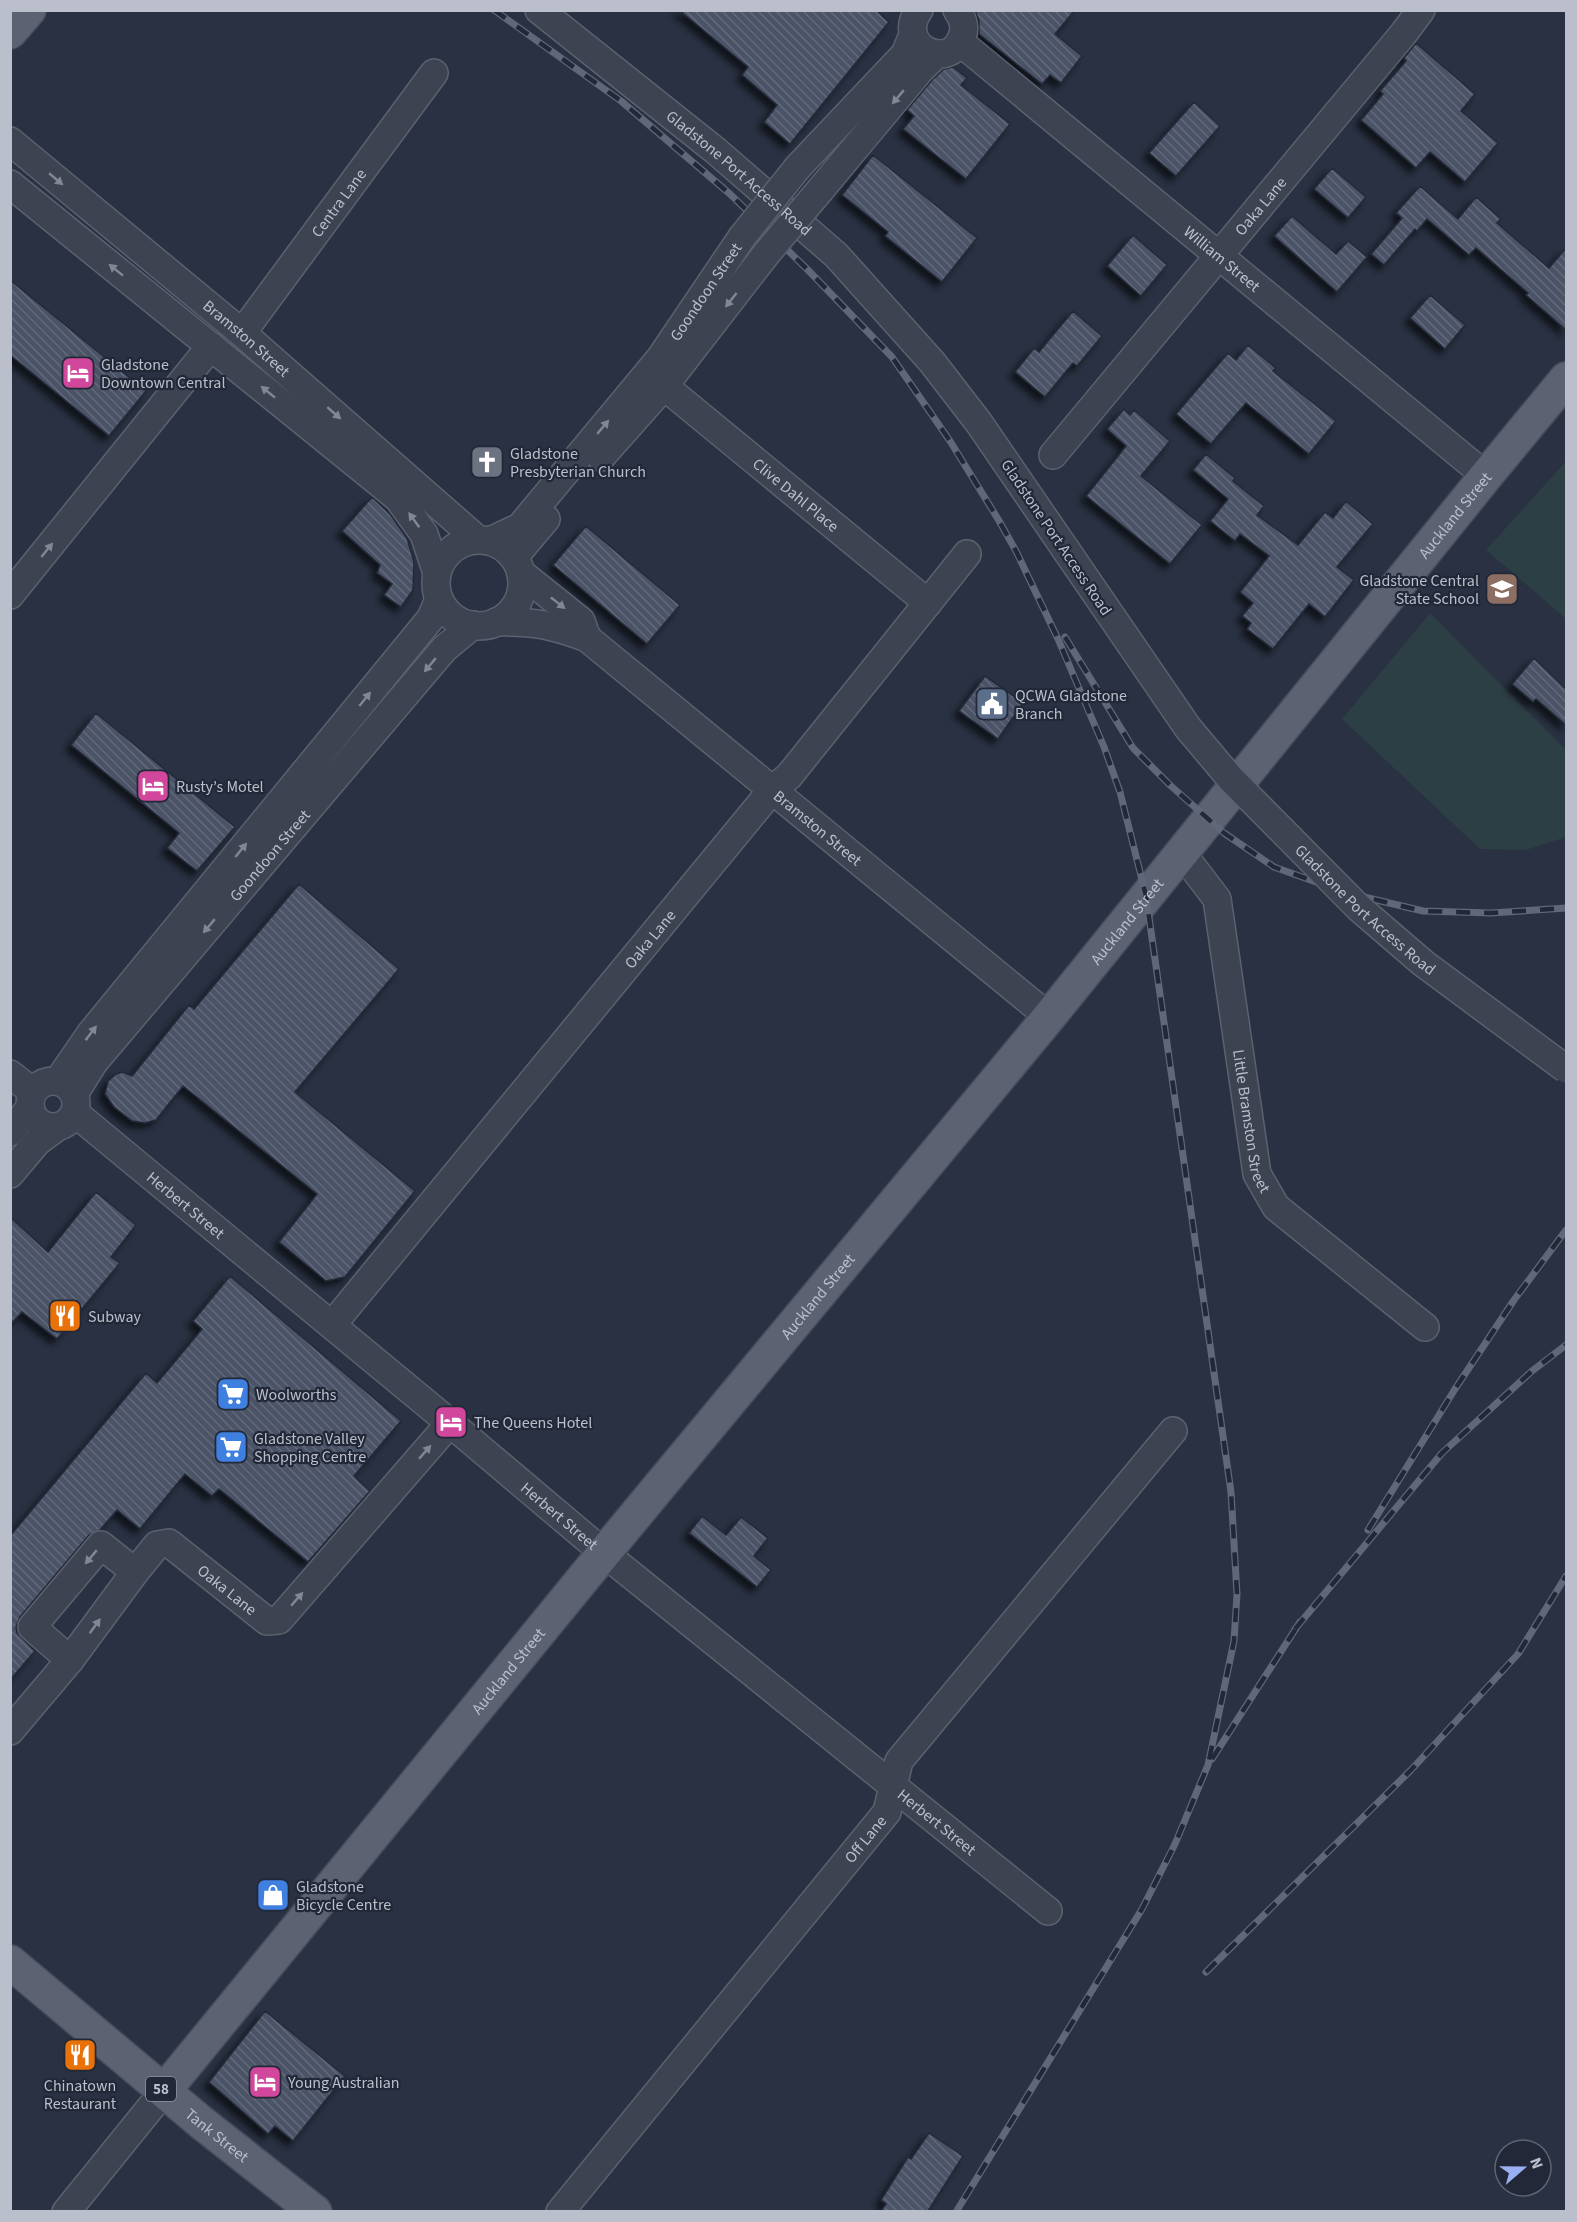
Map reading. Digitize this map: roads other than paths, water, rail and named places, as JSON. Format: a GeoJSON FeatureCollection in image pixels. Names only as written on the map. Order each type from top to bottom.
{"type":"FeatureCollection","features":[{"type":"Feature","properties":{"kind":"main road"},"geometry":{"type":"LineString","coordinates":[[10,32],[28,10]]}},
{"type":"Feature","properties":{"kind":"main road","name":"Auckland Street"},"geometry":{"type":"LineString","coordinates":[[164,2091],[604,1553],[1049,1017],[1566,379]]}},
{"type":"Feature","properties":{"kind":"main road","name":"Tank Street"},"geometry":{"type":"LineString","coordinates":[[10,1962],[164,2091],[315,2211]]}},
{"type":"Feature","properties":{"kind":"street","name":"Gladstone Port Access Road"},"geometry":{"type":"LineString","coordinates":[[539,10],[707,144],[836,255],[932,362],[979,423],[1188,728],[1231,779],[1359,908],[1423,963],[1566,1069]]}},
{"type":"Feature","properties":{"kind":"street"},"geometry":{"type":"LineString","coordinates":[[948,48],[964,27],[957,10]]}},
{"type":"Feature","properties":{"kind":"street","name":"Oaka Lane"},"geometry":{"type":"LineString","coordinates":[[1053,455],[1404,33],[1420,10]]}},
{"type":"Feature","properties":{"kind":"street","name":"William Street"},"geometry":{"type":"LineString","coordinates":[[917,17],[922,48],[948,48],[1219,256],[1486,476]]}},
{"type":"Feature","properties":{"kind":"street","name":"Goondoon Street"},"geometry":{"type":"LineString","coordinates":[[484,540],[520,527],[661,357],[742,237],[798,167],[905,54],[917,17]]}},
{"type":"Feature","properties":{"kind":"street","name":"Goondoon Street"},"geometry":{"type":"LineString","coordinates":[[517,565],[664,386],[767,254],[921,69],[948,48]]}},
{"type":"Feature","properties":{"kind":"street","name":"Centra Lane"},"geometry":{"type":"LineString","coordinates":[[242,333],[434,73]]}},
{"type":"Feature","properties":{"kind":"street","name":"Bramston Street"},"geometry":{"type":"LineString","coordinates":[[10,141],[242,333],[484,540]]}},
{"type":"Feature","properties":{"kind":"street","name":"Bramston Street"},"geometry":{"type":"LineString","coordinates":[[10,184],[398,498],[424,534],[438,586]]}},
{"type":"Feature","properties":{"kind":"street"},"geometry":{"type":"LineString","coordinates":[[10,595],[211,346]]}},
{"type":"Feature","properties":{"kind":"street","name":"Clive Dahl Place"},"geometry":{"type":"LineString","coordinates":[[664,386],[928,603]]}},
{"type":"Feature","properties":{"kind":"street"},"geometry":{"type":"LineString","coordinates":[[484,540],[503,547],[517,565],[522,585],[520,597],[506,616],[484,624],[459,621],[447,611],[438,586],[447,553],[466,541],[484,540]]}},
{"type":"Feature","properties":{"kind":"street","name":"Oaka Lane"},"geometry":{"type":"LineString","coordinates":[[332,1325],[772,790],[789,776],[967,554]]}},
{"type":"Feature","properties":{"kind":"street","name":"Bramston Street"},"geometry":{"type":"LineString","coordinates":[[517,565],[581,621],[587,638]]}},
{"type":"Feature","properties":{"kind":"street","name":"Goondoon Street"},"geometry":{"type":"LineString","coordinates":[[66,1104],[90,1033],[431,618],[438,586]]}},
{"type":"Feature","properties":{"kind":"street","name":"Bramston Street"},"geometry":{"type":"LineString","coordinates":[[484,624],[529,621],[555,626],[587,638],[1049,1017]]}},
{"type":"Feature","properties":{"kind":"street","name":"Goondoon Street"},"geometry":{"type":"LineString","coordinates":[[10,1174],[66,1104],[94,1062],[444,649],[484,624]]}},
{"type":"Feature","properties":{"kind":"street","name":"Little Bramston Street"},"geometry":{"type":"LineString","coordinates":[[1181,852],[1217,899],[1257,1174],[1276,1207],[1425,1327]]}},
{"type":"Feature","properties":{"kind":"street"},"geometry":{"type":"LineString","coordinates":[[10,1074],[32,1100]]}},
{"type":"Feature","properties":{"kind":"street"},"geometry":{"type":"LineString","coordinates":[[10,1132],[44,1083],[66,1104]]}},
{"type":"Feature","properties":{"kind":"street","name":"Herbert Street"},"geometry":{"type":"LineString","coordinates":[[32,1100],[39,1123],[47,1127],[66,1104],[604,1553],[1048,1911]]}},
{"type":"Feature","properties":{"kind":"street","name":"Oaka Lane"},"geometry":{"type":"LineString","coordinates":[[10,1731],[65,1666],[157,1545],[169,1543],[267,1621],[279,1620],[450,1423]]}},
{"type":"Feature","properties":{"kind":"street","name":"Off Lane"},"geometry":{"type":"LineString","coordinates":[[560,2211],[886,1812],[899,1761],[1173,1431]]}},
{"type":"Feature","properties":{"kind":"street"},"geometry":{"type":"LineString","coordinates":[[65,1666],[32,1627],[101,1545],[135,1572]]}},
{"type":"Feature","properties":{"kind":"street","name":"Auckland Street"},"geometry":{"type":"LineString","coordinates":[[66,2211],[164,2091]]}},
{"type":"Feature","properties":{"kind":"railway"},"geometry":{"type":"LineString","coordinates":[[494,10],[621,101],[730,194],[892,357],[950,441],[998,519],[1058,639],[1104,747],[1120,792],[1146,896],[1231,1492],[1237,1594],[1234,1641],[1208,1765],[1175,1844],[1142,1909],[956,2212]]}},
{"type":"Feature","properties":{"kind":"railway"},"geometry":{"type":"LineString","coordinates":[[1065,637],[1133,748],[1171,786],[1224,833],[1274,867],[1347,893],[1423,911],[1491,913],[1566,908]]}},
{"type":"Feature","properties":{"kind":"railway"},"geometry":{"type":"LineString","coordinates":[[1368,1530],[1455,1389],[1514,1300],[1566,1230]]}},
{"type":"Feature","properties":{"kind":"railway"},"geometry":{"type":"LineString","coordinates":[[1295,1629],[1442,1453],[1532,1371],[1566,1345]]}},
{"type":"Feature","properties":{"kind":"railway"},"geometry":{"type":"LineString","coordinates":[[1206,1972],[1411,1770],[1518,1654],[1566,1576]]}},
{"type":"Feature","properties":{"kind":"railway"},"geometry":{"type":"LineString","coordinates":[[1212,1759],[1300,1622]]}},
{"type":"Feature","properties":{"kind":"place","name":"Gladstone Downtown Central"},"geometry":{"type":"Point","coordinates":[78,373]}},
{"type":"Feature","properties":{"kind":"place","name":"Gladstone Presbyterian Church"},"geometry":{"type":"Point","coordinates":[487,462]}},
{"type":"Feature","properties":{"kind":"place","name":"Gladstone Central State School"},"geometry":{"type":"Point","coordinates":[1502,589]}},
{"type":"Feature","properties":{"kind":"place","name":"QCWA Gladstone Branch"},"geometry":{"type":"Point","coordinates":[992,704]}},
{"type":"Feature","properties":{"kind":"place","name":"Rusty’s Motel"},"geometry":{"type":"Point","coordinates":[153,786]}},
{"type":"Feature","properties":{"kind":"place","name":"Subway"},"geometry":{"type":"Point","coordinates":[65,1316]}},
{"type":"Feature","properties":{"kind":"place","name":"Woolworths"},"geometry":{"type":"Point","coordinates":[233,1394]}},
{"type":"Feature","properties":{"kind":"place","name":"The Queens Hotel"},"geometry":{"type":"Point","coordinates":[451,1422]}},
{"type":"Feature","properties":{"kind":"place","name":"Gladstone Valley Shopping Centre"},"geometry":{"type":"Point","coordinates":[231,1447]}},
{"type":"Feature","properties":{"kind":"place","name":"Gladstone Bicycle Centre"},"geometry":{"type":"Point","coordinates":[273,1895]}},
{"type":"Feature","properties":{"kind":"place","name":"Chinatown Restaurant"},"geometry":{"type":"Point","coordinates":[80,2055]}},
{"type":"Feature","properties":{"kind":"place","name":"Young Australian"},"geometry":{"type":"Point","coordinates":[265,2082]}}]}
